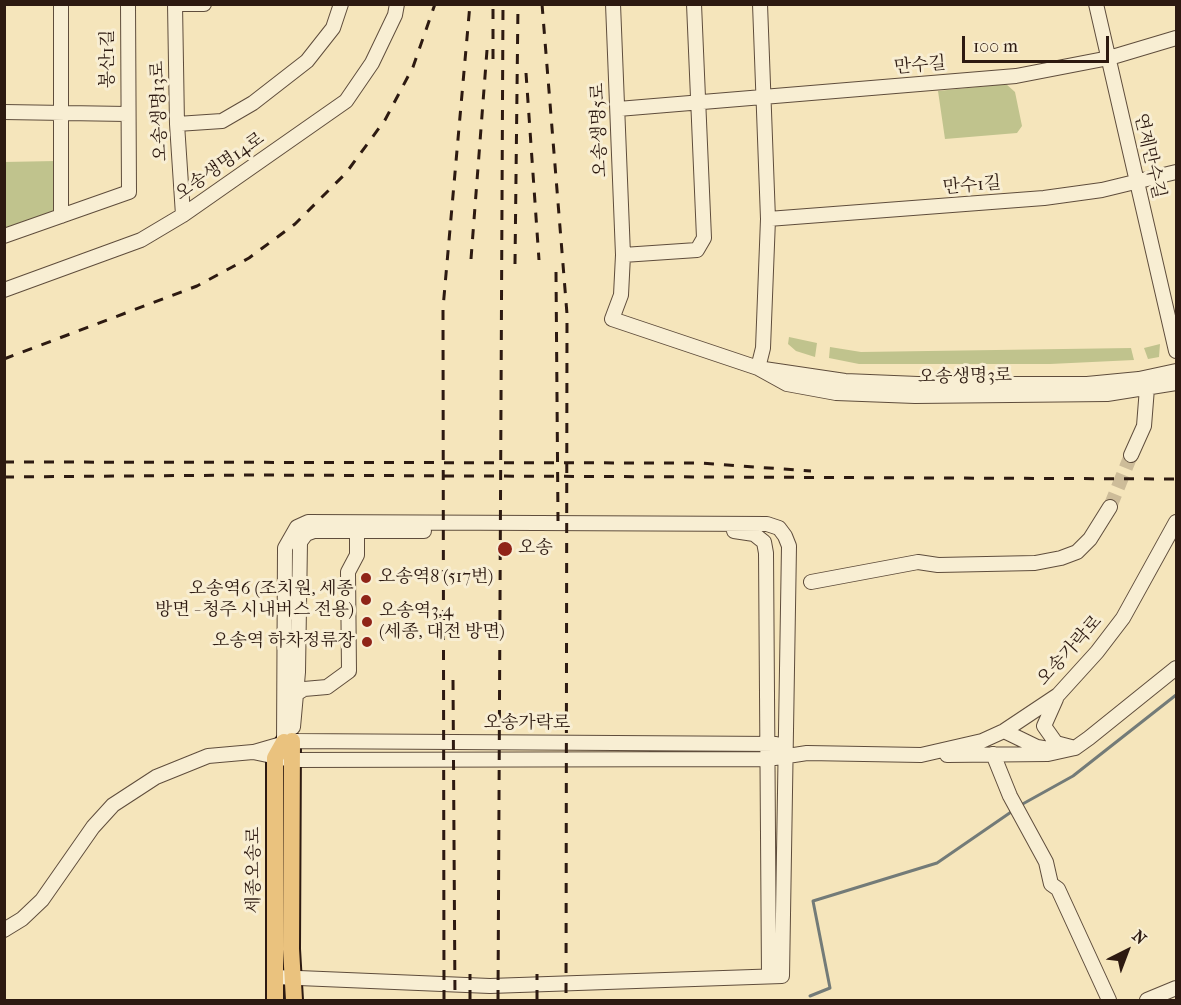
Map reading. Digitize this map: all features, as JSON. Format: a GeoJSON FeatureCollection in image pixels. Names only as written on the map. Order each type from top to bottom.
{"type":"FeatureCollection","features":[{"type":"Feature","properties":{"kind":"main road","name":"세종오송로"},"geometry":{"type":"LineString","coordinates":[[275,1000],[283,759],[288,741]]}},
{"type":"Feature","properties":{"kind":"main road","name":"세종오송로"},"geometry":{"type":"LineString","coordinates":[[283,759],[294,1000]]}},
{"type":"Feature","properties":{"kind":"street"},"geometry":{"type":"LineString","coordinates":[[4,236],[61,216],[61,4]]}},
{"type":"Feature","properties":{"kind":"street","name":"봉산1길"},"geometry":{"type":"LineString","coordinates":[[61,216],[129,192],[128,4]]}},
{"type":"Feature","properties":{"kind":"street"},"geometry":{"type":"LineString","coordinates":[[175,4],[204,4]]}},
{"type":"Feature","properties":{"kind":"street","name":"오송생명13로"},"geometry":{"type":"LineString","coordinates":[[175,4],[177,124],[183,215]]}},
{"type":"Feature","properties":{"kind":"street"},"geometry":{"type":"LineString","coordinates":[[177,124],[222,121],[253,103],[307,61],[333,28],[341,4]]}},
{"type":"Feature","properties":{"kind":"street","name":"오송생명14로"},"geometry":{"type":"LineString","coordinates":[[4,290],[141,240],[183,215],[346,101],[372,63],[396,15],[397,4]]}},
{"type":"Feature","properties":{"kind":"street","name":"오송생명5로"},"geometry":{"type":"LineString","coordinates":[[613,4],[623,255],[621,295],[612,319],[758,368]]}},
{"type":"Feature","properties":{"kind":"street"},"geometry":{"type":"LineString","coordinates":[[623,255],[697,250],[704,238],[694,4]]}},
{"type":"Feature","properties":{"kind":"street"},"geometry":{"type":"LineString","coordinates":[[758,368],[763,348],[768,219],[760,4]]}},
{"type":"Feature","properties":{"kind":"street","name":"연제만수길"},"geometry":{"type":"LineString","coordinates":[[1096,4],[1176,351]]}},
{"type":"Feature","properties":{"kind":"street","name":"만수길"},"geometry":{"type":"LineString","coordinates":[[618,109],[1016,76],[1109,58],[1176,38]]}},
{"type":"Feature","properties":{"kind":"street","name":"봉산1길"},"geometry":{"type":"LineString","coordinates":[[4,112],[127,114]]}},
{"type":"Feature","properties":{"kind":"street","name":"만수1길"},"geometry":{"type":"LineString","coordinates":[[768,219],[1044,198],[1136,183],[1176,172]]}},
{"type":"Feature","properties":{"kind":"street","name":"오송생명3로"},"geometry":{"type":"LineString","coordinates":[[758,368],[845,381],[918,384],[1087,384],[1139,380],[1176,371]]}},
{"type":"Feature","properties":{"kind":"street","name":"오송생명3로"},"geometry":{"type":"LineString","coordinates":[[758,368],[787,384],[836,393],[915,396],[1107,394],[1176,383]]}},
{"type":"Feature","properties":{"kind":"street"},"geometry":{"type":"LineString","coordinates":[[1131,456],[1144,426],[1147,388]]}},
{"type":"Feature","properties":{"kind":"street"},"geometry":{"type":"LineString","coordinates":[[788,600],[797,589],[811,582],[918,562],[938,565],[1035,563],[1061,558],[1077,552],[1090,539],[1110,507]]}},
{"type":"Feature","properties":{"kind":"street"},"geometry":{"type":"LineString","coordinates":[[288,741],[285,548],[289,537],[297,527],[308,522],[357,526],[748,531],[764,542],[766,553],[768,759],[775,976]]}},
{"type":"Feature","properties":{"kind":"street","name":"오송가락로"},"geometry":{"type":"LineString","coordinates":[[4,930],[22,919],[42,900],[93,827],[134,789],[182,765],[208,756],[253,752],[288,741],[768,743],[785,752],[921,755],[982,741],[1004,731],[1058,695],[1123,618],[1176,522]]}},
{"type":"Feature","properties":{"kind":"street"},"geometry":{"type":"LineString","coordinates":[[288,741],[296,694],[300,542],[306,534],[357,526],[767,524],[779,528],[789,546],[785,752],[775,976]]}},
{"type":"Feature","properties":{"kind":"street"},"geometry":{"type":"LineString","coordinates":[[296,694],[304,688],[327,687],[350,671],[348,572],[357,555],[357,526]]}},
{"type":"Feature","properties":{"kind":"street"},"geometry":{"type":"LineString","coordinates":[[788,572],[798,580],[811,582]]}},
{"type":"Feature","properties":{"kind":"street"},"geometry":{"type":"LineString","coordinates":[[921,755],[1048,754],[1075,748],[1176,668]]}},
{"type":"Feature","properties":{"kind":"street"},"geometry":{"type":"LineString","coordinates":[[1058,695],[1046,715],[1044,726],[1056,743],[1075,748]]}},
{"type":"Feature","properties":{"kind":"street"},"geometry":{"type":"LineString","coordinates":[[1004,731],[1037,747],[1075,748]]}},
{"type":"Feature","properties":{"kind":"street","name":"오송가락로"},"geometry":{"type":"LineString","coordinates":[[253,752],[283,759],[768,759],[785,752]]}},
{"type":"Feature","properties":{"kind":"street"},"geometry":{"type":"LineString","coordinates":[[993,754],[1046,862],[1051,884],[1058,889],[1109,1000]]}},
{"type":"Feature","properties":{"kind":"street"},"geometry":{"type":"LineString","coordinates":[[275,976],[490,986],[775,976]]}},
{"type":"Feature","properties":{"kind":"street"},"geometry":{"type":"LineString","coordinates":[[1147,1000],[1176,988]]}},
{"type":"Feature","properties":{"kind":"green space"},"geometry":{"type":"Polygon","coordinates":[[[1006,84],[1015,92],[1022,126],[1017,133],[945,139],[938,91],[1006,84]]]}},
{"type":"Feature","properties":{"kind":"green space"},"geometry":{"type":"Polygon","coordinates":[[[56,161],[56,210],[53,214],[9,232],[5,228],[4,162],[56,161]]]}},
{"type":"Feature","properties":{"kind":"green space"},"geometry":{"type":"Polygon","coordinates":[[[789,337],[817,343],[815,357],[796,351],[788,344],[789,337]]]}},
{"type":"Feature","properties":{"kind":"green space"},"geometry":{"type":"Polygon","coordinates":[[[1160,344],[1159,357],[1148,359],[1144,348],[1160,344]]]}},
{"type":"Feature","properties":{"kind":"green space"},"geometry":{"type":"Polygon","coordinates":[[[830,347],[861,352],[1131,348],[1134,360],[1050,364],[859,364],[829,358],[830,347]]]}},
{"type":"Feature","properties":{"kind":"waterway"},"geometry":{"type":"LineString","coordinates":[[1019,806],[1073,776],[1176,695]]}},
{"type":"Feature","properties":{"kind":"waterway"},"geometry":{"type":"LineString","coordinates":[[810,996],[830,988],[813,901],[937,863],[1014,810]]}},
{"type":"Feature","properties":{"kind":"tunnel"},"geometry":{"type":"LineString","coordinates":[[1110,507],[1131,455]]}},
{"type":"Feature","properties":{"kind":"railway"},"geometry":{"type":"LineString","coordinates":[[4,359],[197,286],[249,258],[295,224],[346,173],[385,120],[413,67],[435,4]]}},
{"type":"Feature","properties":{"kind":"railway"},"geometry":{"type":"LineString","coordinates":[[444,1000],[443,308],[470,4]]}},
{"type":"Feature","properties":{"kind":"railway"},"geometry":{"type":"LineString","coordinates":[[493,4],[493,59]]}},
{"type":"Feature","properties":{"kind":"railway"},"geometry":{"type":"LineString","coordinates":[[498,1000],[503,4]]}},
{"type":"Feature","properties":{"kind":"railway"},"geometry":{"type":"LineString","coordinates":[[515,264],[518,4]]}},
{"type":"Feature","properties":{"kind":"railway"},"geometry":{"type":"LineString","coordinates":[[542,4],[567,314],[566,1000]]}},
{"type":"Feature","properties":{"kind":"railway"},"geometry":{"type":"LineString","coordinates":[[471,259],[487,50]]}},
{"type":"Feature","properties":{"kind":"railway"},"geometry":{"type":"LineString","coordinates":[[526,73],[539,260]]}},
{"type":"Feature","properties":{"kind":"railway"},"geometry":{"type":"LineString","coordinates":[[556,272],[558,521]]}},
{"type":"Feature","properties":{"kind":"railway"},"geometry":{"type":"LineString","coordinates":[[4,462],[699,463],[811,471]]}},
{"type":"Feature","properties":{"kind":"railway"},"geometry":{"type":"LineString","coordinates":[[4,477],[251,475],[1176,479]]}},
{"type":"Feature","properties":{"kind":"railway"},"geometry":{"type":"LineString","coordinates":[[453,680],[455,1000]]}},
{"type":"Feature","properties":{"kind":"railway"},"geometry":{"type":"LineString","coordinates":[[470,974],[470,1000]]}},
{"type":"Feature","properties":{"kind":"railway"},"geometry":{"type":"LineString","coordinates":[[537,974],[537,1000]]}},
{"type":"Feature","properties":{"kind":"place","name":"오송"},"geometry":{"type":"Point","coordinates":[505,549]}},
{"type":"Feature","properties":{"kind":"place","name":"오송역8 (517번)"},"geometry":{"type":"Point","coordinates":[366,578]}},
{"type":"Feature","properties":{"kind":"place","name":"오송역6 (조치원, 세종 방면 - 청주 시내버스 전용)"},"geometry":{"type":"Point","coordinates":[366,600]}},
{"type":"Feature","properties":{"kind":"place","name":"오송역3,4 (세종, 대전 방면)"},"geometry":{"type":"Point","coordinates":[367,622]}},
{"type":"Feature","properties":{"kind":"place","name":"오송역 하차정류장"},"geometry":{"type":"Point","coordinates":[367,642]}}]}
